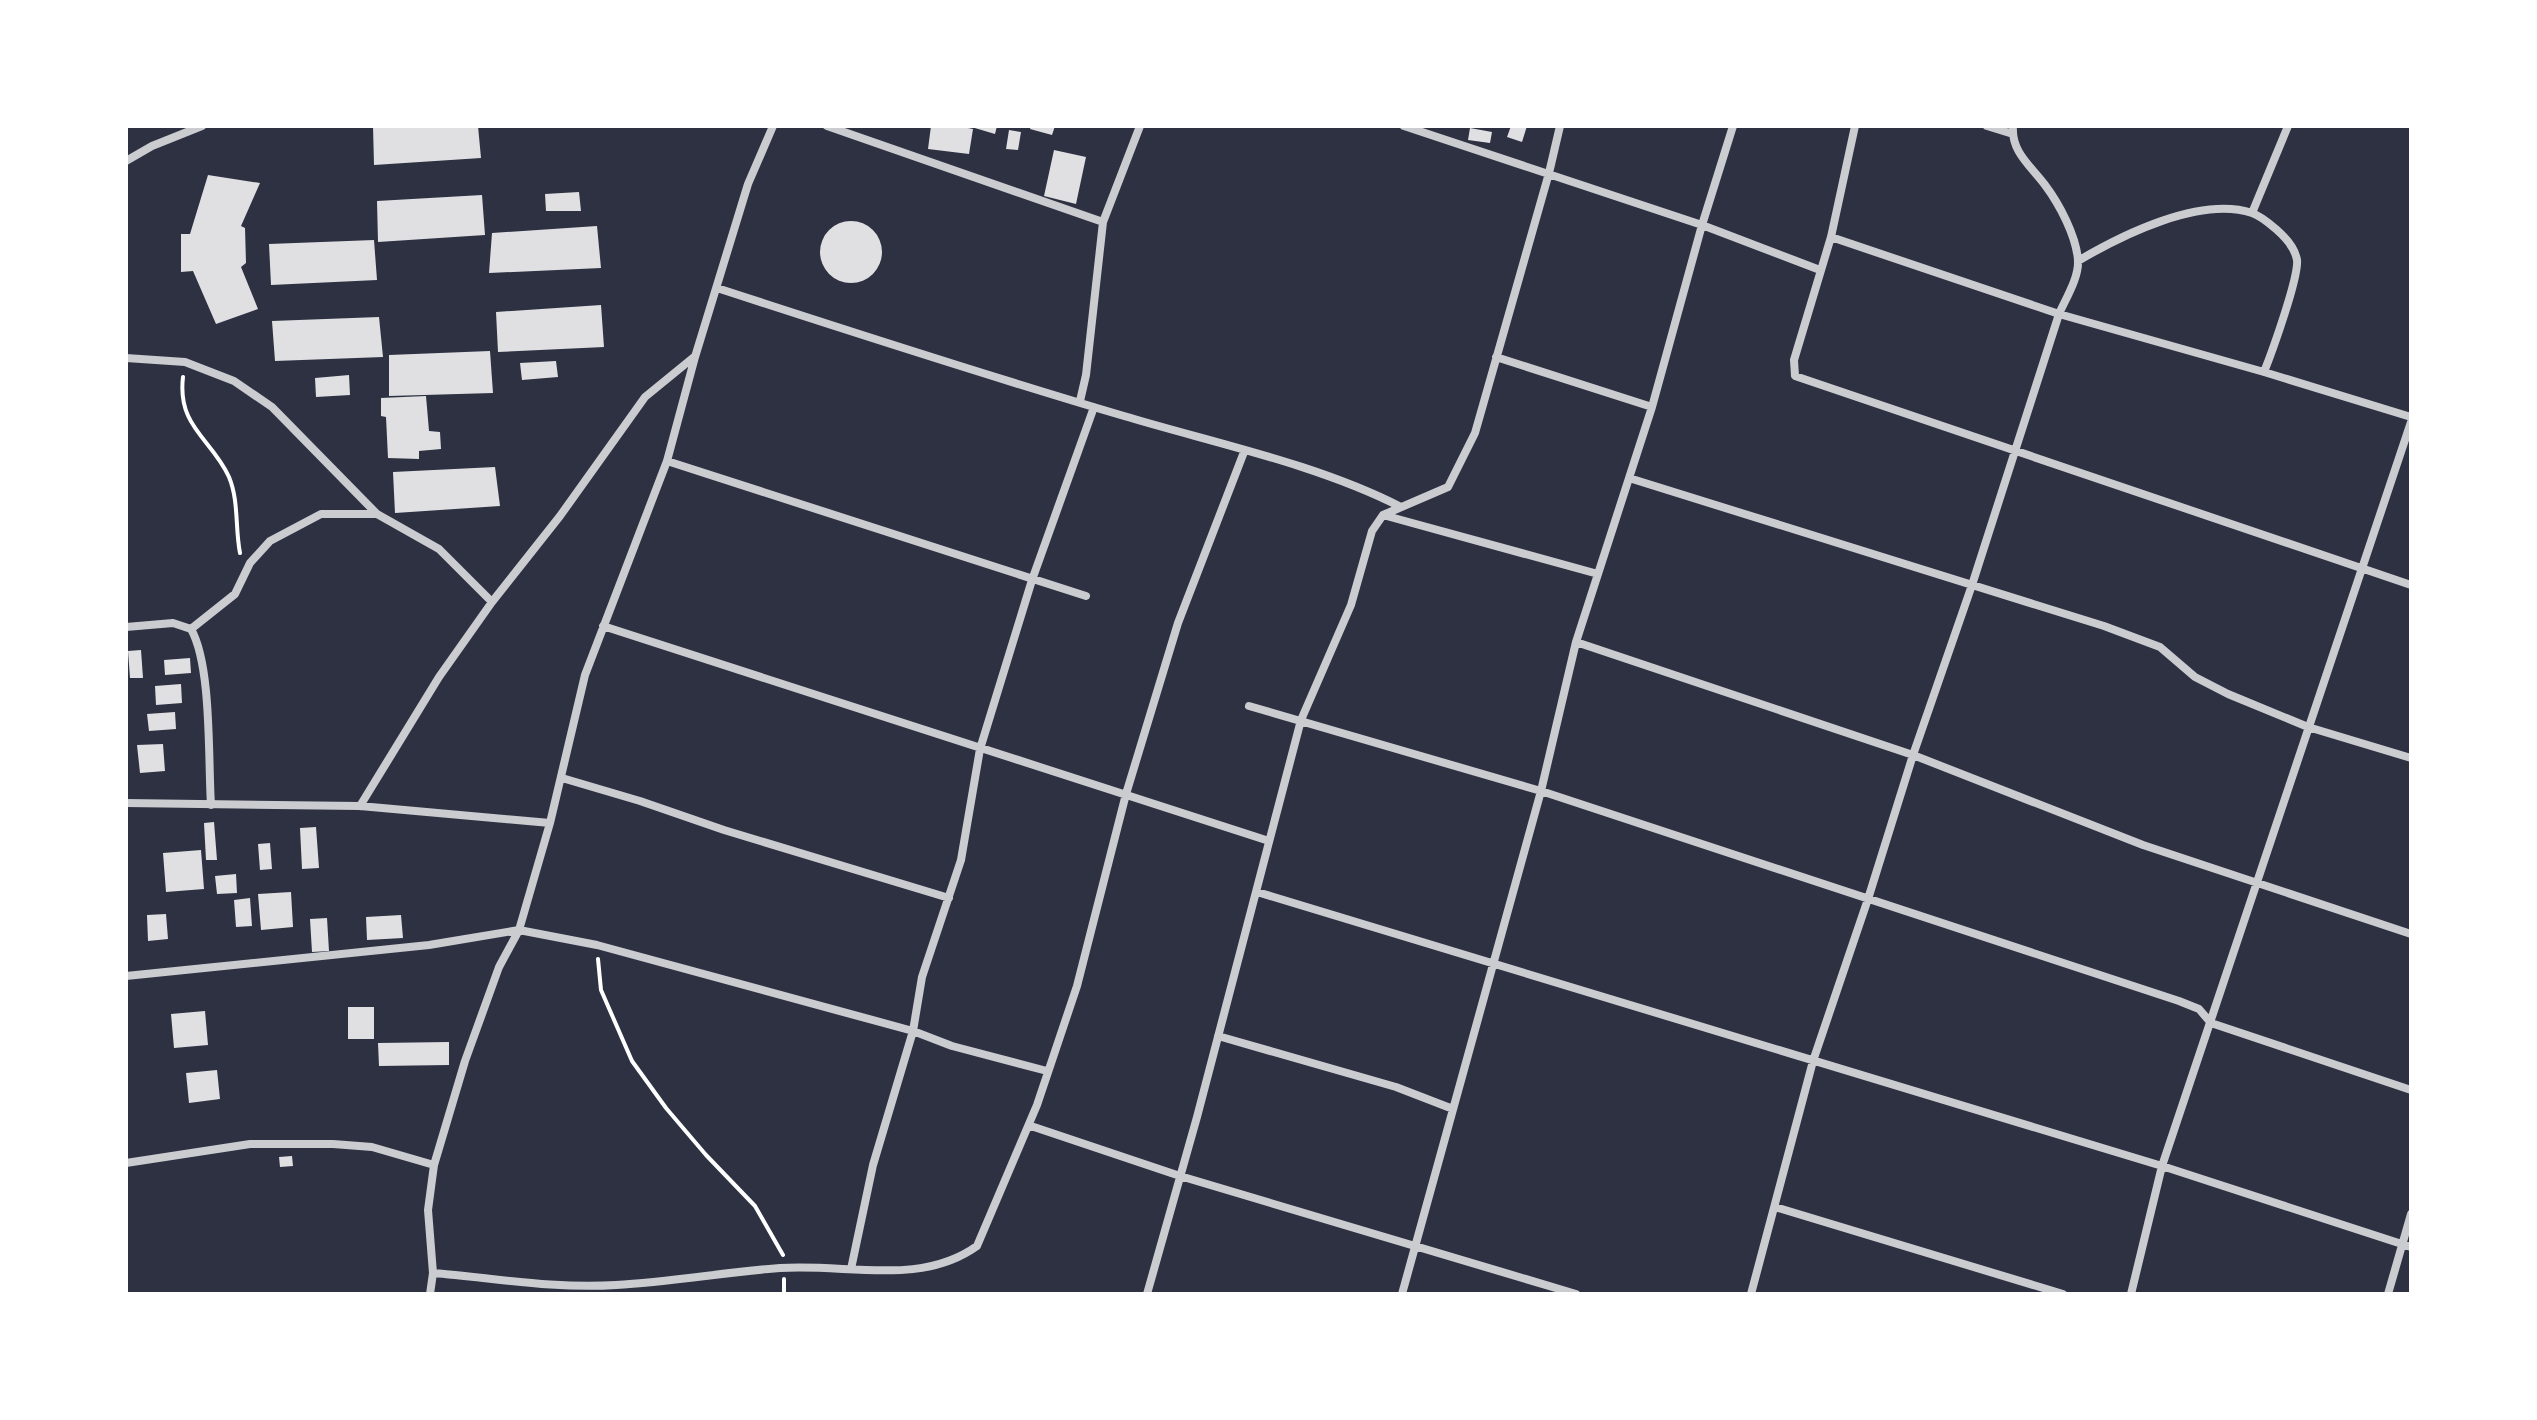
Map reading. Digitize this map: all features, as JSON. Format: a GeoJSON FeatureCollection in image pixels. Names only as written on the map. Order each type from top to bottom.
{"type":"FeatureCollection","features":[{"type":"Feature","properties":{"kind":"street"},"geometry":{"type":"LineString","coordinates":[[126,161],[152,146],[202,126]]}},
{"type":"Feature","properties":{"kind":"street"},"geometry":{"type":"LineString","coordinates":[[430,1294],[433,1273],[428,1210],[434,1165],[470,1047],[499,967],[519,930],[562,778],[585,675],[667,461],[748,184],[773,126]]}},
{"type":"Feature","properties":{"kind":"street"},"geometry":{"type":"LineString","coordinates":[[827,126],[1103,222]]}},
{"type":"Feature","properties":{"kind":"street"},"geometry":{"type":"LineString","coordinates":[[1080,401],[1086,375],[1103,222],[1140,126]]}},
{"type":"Feature","properties":{"kind":"street"},"geometry":{"type":"LineString","coordinates":[[1404,126],[1702,225],[1820,270]]}},
{"type":"Feature","properties":{"kind":"street"},"geometry":{"type":"LineString","coordinates":[[1147,1294],[1301,720],[1351,605],[1366,546],[1383,515],[1448,487],[1475,433],[1560,126]]}},
{"type":"Feature","properties":{"kind":"street"},"geometry":{"type":"LineString","coordinates":[[1402,1294],[1541,791],[1576,642],[1652,407],[1733,126]]}},
{"type":"Feature","properties":{"kind":"street"},"geometry":{"type":"LineString","coordinates":[[1855,126],[1831,237],[1794,360],[1795,376],[2411,585]]}},
{"type":"Feature","properties":{"kind":"street"},"geometry":{"type":"LineString","coordinates":[[1751,1294],[1813,1061],[2059,314],[2075,277],[2078,261],[2063,215],[2046,185],[2022,161],[2013,130],[1987,126]]}},
{"type":"Feature","properties":{"kind":"street"},"geometry":{"type":"LineString","coordinates":[[2252,213],[2288,126]]}},
{"type":"Feature","properties":{"kind":"street"},"geometry":{"type":"LineString","coordinates":[[2078,261],[2111,242],[2177,216],[2223,210],[2252,213],[2282,234],[2293,247],[2298,262],[2264,372]]}},
{"type":"Feature","properties":{"kind":"street"},"geometry":{"type":"LineString","coordinates":[[1831,237],[2059,314],[2264,372],[2411,420],[2162,1166],[2131,1294]]}},
{"type":"Feature","properties":{"kind":"street"},"geometry":{"type":"LineString","coordinates":[[717,288],[934,359],[1371,492],[1401,507]]}},
{"type":"Feature","properties":{"kind":"street"},"geometry":{"type":"LineString","coordinates":[[360,806],[439,677],[492,602],[560,516],[645,397],[695,357]]}},
{"type":"Feature","properties":{"kind":"street"},"geometry":{"type":"LineString","coordinates":[[1496,357],[1652,407]]}},
{"type":"Feature","properties":{"kind":"street"},"geometry":{"type":"LineString","coordinates":[[126,358],[185,362],[234,381],[272,407],[377,514],[439,549],[492,602]]}},
{"type":"Feature","properties":{"kind":"street"},"geometry":{"type":"LineString","coordinates":[[851,1269],[873,1165],[913,1031],[922,977],[961,860],[980,749],[1032,580],[1094,407]]}},
{"type":"Feature","properties":{"kind":"street"},"geometry":{"type":"LineString","coordinates":[[433,1273],[500,1282],[614,1286],[783,1267],[919,1269],[942,1265],[977,1246],[1031,1126],[1077,986],[1126,794],[1178,623],[1244,452]]}},
{"type":"Feature","properties":{"kind":"street"},"geometry":{"type":"LineString","coordinates":[[667,461],[1086,596]]}},
{"type":"Feature","properties":{"kind":"street"},"geometry":{"type":"LineString","coordinates":[[1629,478],[2093,622],[2160,647],[2195,677],[2228,694],[2308,727],[2411,758]]}},
{"type":"Feature","properties":{"kind":"street"},"geometry":{"type":"LineString","coordinates":[[191,629],[235,594],[244,573],[270,541],[321,514],[377,514]]}},
{"type":"Feature","properties":{"kind":"street"},"geometry":{"type":"LineString","coordinates":[[1383,515],[1598,574]]}},
{"type":"Feature","properties":{"kind":"street"},"geometry":{"type":"LineString","coordinates":[[126,627],[173,623],[191,629],[201,650],[203,667],[211,805]]}},
{"type":"Feature","properties":{"kind":"street"},"geometry":{"type":"LineString","coordinates":[[603,626],[1269,841]]}},
{"type":"Feature","properties":{"kind":"street"},"geometry":{"type":"LineString","coordinates":[[1576,642],[1913,755],[2143,845],[2411,934]]}},
{"type":"Feature","properties":{"kind":"street"},"geometry":{"type":"LineString","coordinates":[[1249,706],[1541,791],[2179,1001],[2199,1009],[2211,1023],[2411,1090]]}},
{"type":"Feature","properties":{"kind":"street"},"geometry":{"type":"LineString","coordinates":[[562,778],[949,898]]}},
{"type":"Feature","properties":{"kind":"street"},"geometry":{"type":"LineString","coordinates":[[126,803],[360,806],[550,823]]}},
{"type":"Feature","properties":{"kind":"street"},"geometry":{"type":"LineString","coordinates":[[1257,892],[2162,1166],[2407,1246]]}},
{"type":"Feature","properties":{"kind":"street"},"geometry":{"type":"LineString","coordinates":[[126,976],[429,945],[519,930],[597,945],[1047,1071]]}},
{"type":"Feature","properties":{"kind":"street"},"geometry":{"type":"LineString","coordinates":[[1218,1036],[1396,1087],[1453,1109]]}},
{"type":"Feature","properties":{"kind":"street"},"geometry":{"type":"LineString","coordinates":[[1031,1126],[1180,1176],[1576,1294]]}},
{"type":"Feature","properties":{"kind":"street"},"geometry":{"type":"LineString","coordinates":[[126,1163],[250,1144],[333,1144],[372,1147],[434,1165]]}},
{"type":"Feature","properties":{"kind":"street"},"geometry":{"type":"LineString","coordinates":[[1775,1207],[2063,1294]]}},
{"type":"Feature","properties":{"kind":"street"},"geometry":{"type":"LineString","coordinates":[[2388,1294],[2407,1246],[2411,1214]]}},
{"type":"Feature","properties":{"kind":"street"},"geometry":{"type":"LineString","coordinates":[[663,1282],[665,1294]]}},
{"type":"Feature","properties":{"kind":"path"},"geometry":{"type":"LineString","coordinates":[[185,362],[181,393],[197,434],[229,478],[234,493],[244,573]]}},
{"type":"Feature","properties":{"kind":"path"},"geometry":{"type":"LineString","coordinates":[[597,945],[601,990],[632,1061],[666,1108],[755,1206],[783,1254],[784,1294]]}},
{"type":"Feature","properties":{"kind":"building"},"geometry":{"type":"Polygon","coordinates":[[[373,126],[478,126],[481,158],[374,165],[373,126]]]}},
{"type":"Feature","properties":{"kind":"building"},"geometry":{"type":"Polygon","coordinates":[[[931,126],[973,129],[969,154],[928,149],[931,126]]]}},
{"type":"Feature","properties":{"kind":"building"},"geometry":{"type":"Polygon","coordinates":[[[968,126],[997,126],[995,134],[968,126]]]}},
{"type":"Feature","properties":{"kind":"building"},"geometry":{"type":"Polygon","coordinates":[[[1031,126],[1055,126],[1052,135],[1030,129],[1031,126]]]}},
{"type":"Feature","properties":{"kind":"building"},"geometry":{"type":"Polygon","coordinates":[[[1511,126],[1527,126],[1522,142],[1507,137],[1511,126]]]}},
{"type":"Feature","properties":{"kind":"building"},"geometry":{"type":"Polygon","coordinates":[[[1470,128],[1492,132],[1490,143],[1468,140],[1470,128]]]}},
{"type":"Feature","properties":{"kind":"building"},"geometry":{"type":"Polygon","coordinates":[[[1009,130],[1021,132],[1018,150],[1006,149],[1009,130]]]}},
{"type":"Feature","properties":{"kind":"building"},"geometry":{"type":"Polygon","coordinates":[[[1054,150],[1086,157],[1076,204],[1044,196],[1054,150]]]}},
{"type":"Feature","properties":{"kind":"building"},"geometry":{"type":"Polygon","coordinates":[[[208,175],[260,183],[241,226],[245,228],[246,263],[241,267],[258,309],[216,324],[193,271],[181,272],[181,234],[190,234],[208,175]]]}},
{"type":"Feature","properties":{"kind":"building"},"geometry":{"type":"Polygon","coordinates":[[[579,192],[581,211],[546,211],[545,194],[579,192]]]}},
{"type":"Feature","properties":{"kind":"building"},"geometry":{"type":"Polygon","coordinates":[[[482,195],[485,235],[378,242],[377,201],[482,195]]]}},
{"type":"Feature","properties":{"kind":"building"},"geometry":{"type":"Polygon","coordinates":[[[851,221],[873,230],[882,252],[873,274],[851,283],[829,274],[820,252],[829,230],[851,221]]]}},
{"type":"Feature","properties":{"kind":"building"},"geometry":{"type":"Polygon","coordinates":[[[597,226],[601,268],[489,273],[492,233],[597,226]]]}},
{"type":"Feature","properties":{"kind":"building"},"geometry":{"type":"Polygon","coordinates":[[[374,240],[377,280],[271,285],[269,244],[374,240]]]}},
{"type":"Feature","properties":{"kind":"building"},"geometry":{"type":"Polygon","coordinates":[[[601,305],[604,347],[498,352],[496,312],[601,305]]]}},
{"type":"Feature","properties":{"kind":"building"},"geometry":{"type":"Polygon","coordinates":[[[379,317],[383,357],[275,361],[272,321],[379,317]]]}},
{"type":"Feature","properties":{"kind":"building"},"geometry":{"type":"Polygon","coordinates":[[[490,351],[493,393],[389,396],[389,355],[490,351]]]}},
{"type":"Feature","properties":{"kind":"building"},"geometry":{"type":"Polygon","coordinates":[[[556,361],[558,377],[522,380],[520,363],[556,361]]]}},
{"type":"Feature","properties":{"kind":"building"},"geometry":{"type":"Polygon","coordinates":[[[349,375],[350,395],[316,397],[315,378],[349,375]]]}},
{"type":"Feature","properties":{"kind":"building"},"geometry":{"type":"Polygon","coordinates":[[[426,396],[429,431],[440,432],[441,449],[419,451],[419,459],[388,458],[386,417],[381,416],[381,398],[426,396]]]}},
{"type":"Feature","properties":{"kind":"building"},"geometry":{"type":"Polygon","coordinates":[[[495,467],[500,506],[395,513],[393,472],[495,467]]]}},
{"type":"Feature","properties":{"kind":"building"},"geometry":{"type":"Polygon","coordinates":[[[141,650],[143,678],[130,678],[128,651],[141,650]]]}},
{"type":"Feature","properties":{"kind":"building"},"geometry":{"type":"Polygon","coordinates":[[[190,658],[191,673],[165,675],[164,660],[190,658]]]}},
{"type":"Feature","properties":{"kind":"building"},"geometry":{"type":"Polygon","coordinates":[[[181,684],[182,703],[156,705],[155,686],[181,684]]]}},
{"type":"Feature","properties":{"kind":"building"},"geometry":{"type":"Polygon","coordinates":[[[175,712],[176,729],[149,731],[147,714],[175,712]]]}},
{"type":"Feature","properties":{"kind":"building"},"geometry":{"type":"Polygon","coordinates":[[[163,744],[165,771],[140,773],[137,745],[163,744]]]}},
{"type":"Feature","properties":{"kind":"building"},"geometry":{"type":"Polygon","coordinates":[[[214,822],[217,860],[206,860],[204,823],[214,822]]]}},
{"type":"Feature","properties":{"kind":"building"},"geometry":{"type":"Polygon","coordinates":[[[316,827],[319,868],[302,869],[300,828],[316,827]]]}},
{"type":"Feature","properties":{"kind":"building"},"geometry":{"type":"Polygon","coordinates":[[[270,843],[272,869],[260,870],[258,844],[270,843]]]}},
{"type":"Feature","properties":{"kind":"building"},"geometry":{"type":"Polygon","coordinates":[[[201,850],[204,889],[166,892],[163,853],[201,850]]]}},
{"type":"Feature","properties":{"kind":"building"},"geometry":{"type":"Polygon","coordinates":[[[236,874],[237,893],[217,894],[215,876],[236,874]]]}},
{"type":"Feature","properties":{"kind":"building"},"geometry":{"type":"Polygon","coordinates":[[[291,892],[293,927],[261,930],[258,894],[291,892]]]}},
{"type":"Feature","properties":{"kind":"building"},"geometry":{"type":"Polygon","coordinates":[[[250,898],[252,926],[236,927],[234,900],[250,898]]]}},
{"type":"Feature","properties":{"kind":"building"},"geometry":{"type":"Polygon","coordinates":[[[166,914],[168,939],[148,941],[147,915],[166,914]]]}},
{"type":"Feature","properties":{"kind":"building"},"geometry":{"type":"Polygon","coordinates":[[[401,915],[403,938],[367,940],[366,917],[401,915]]]}},
{"type":"Feature","properties":{"kind":"building"},"geometry":{"type":"Polygon","coordinates":[[[327,918],[329,951],[312,952],[310,919],[327,918]]]}},
{"type":"Feature","properties":{"kind":"building"},"geometry":{"type":"Polygon","coordinates":[[[348,1007],[374,1007],[374,1039],[348,1039],[348,1007]]]}},
{"type":"Feature","properties":{"kind":"building"},"geometry":{"type":"Polygon","coordinates":[[[205,1011],[208,1045],[174,1048],[171,1014],[205,1011]]]}},
{"type":"Feature","properties":{"kind":"building"},"geometry":{"type":"Polygon","coordinates":[[[449,1042],[449,1065],[379,1066],[378,1043],[449,1042]]]}},
{"type":"Feature","properties":{"kind":"building"},"geometry":{"type":"Polygon","coordinates":[[[217,1070],[220,1099],[189,1103],[186,1073],[217,1070]]]}},
{"type":"Feature","properties":{"kind":"building"},"geometry":{"type":"Polygon","coordinates":[[[292,1156],[293,1166],[280,1167],[279,1157],[292,1156]]]}}]}
